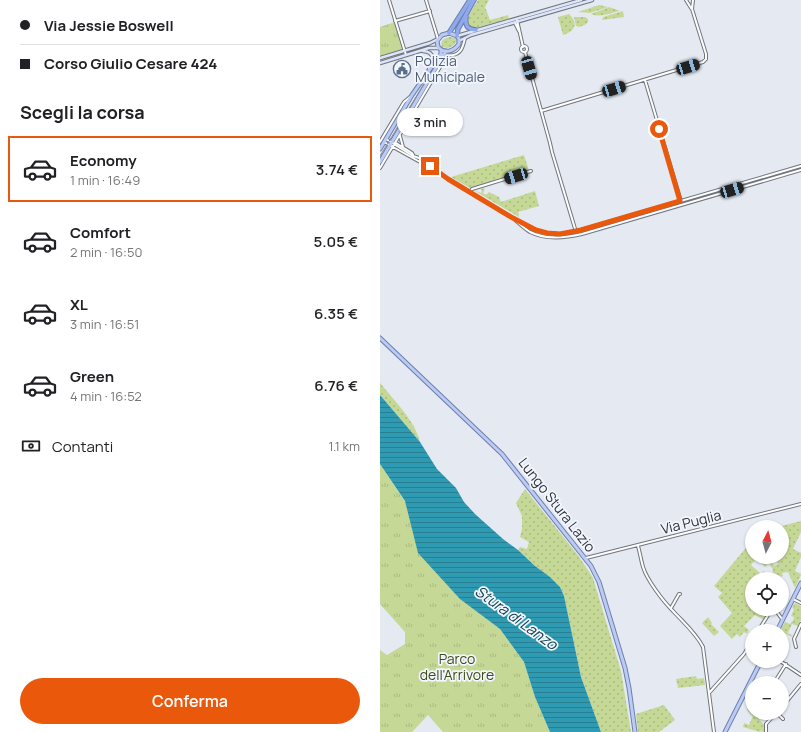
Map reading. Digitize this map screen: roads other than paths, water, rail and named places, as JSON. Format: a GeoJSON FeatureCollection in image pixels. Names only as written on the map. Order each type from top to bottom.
{"type":"FeatureCollection","features":[{"type":"Feature","properties":{"kind":"highway"},"geometry":{"type":"LineString","coordinates":[[457,36],[458,29],[470,0]]}},
{"type":"Feature","properties":{"kind":"highway"},"geometry":{"type":"LineString","coordinates":[[449,33],[474,0]]}},
{"type":"Feature","properties":{"kind":"highway"},"geometry":{"type":"LineString","coordinates":[[466,12],[466,26],[470,29],[476,30]]}},
{"type":"Feature","properties":{"kind":"main road"},"geometry":{"type":"LineString","coordinates":[[569,5],[581,0]]}},
{"type":"Feature","properties":{"kind":"main road"},"geometry":{"type":"LineString","coordinates":[[459,41],[471,35],[516,21],[569,5],[592,0]]}},
{"type":"Feature","properties":{"kind":"main road"},"geometry":{"type":"LineString","coordinates":[[380,58],[430,43],[442,35],[449,33],[457,36],[516,21]]}},
{"type":"Feature","properties":{"kind":"main road"},"geometry":{"type":"LineString","coordinates":[[380,63],[434,48],[446,52],[453,50],[458,46],[459,41],[457,36]]}},
{"type":"Feature","properties":{"kind":"main road"},"geometry":{"type":"LineString","coordinates":[[380,149],[383,140],[441,54],[437,43],[438,39]]}},
{"type":"Feature","properties":{"kind":"main road"},"geometry":{"type":"LineString","coordinates":[[421,51],[431,54],[432,62],[428,72]]}},
{"type":"Feature","properties":{"kind":"main road"},"geometry":{"type":"LineString","coordinates":[[380,162],[393,144],[446,52]]}},
{"type":"Feature","properties":{"kind":"main road","name":"Lungo Stura Lazio"},"geometry":{"type":"LineString","coordinates":[[380,338],[502,454],[586,558],[599,582],[624,663],[628,678],[635,732]]}},
{"type":"Feature","properties":{"kind":"main road"},"geometry":{"type":"LineString","coordinates":[[780,624],[801,582]]}},
{"type":"Feature","properties":{"kind":"main road"},"geometry":{"type":"LineString","coordinates":[[726,732],[759,668]]}},
{"type":"Feature","properties":{"kind":"street"},"geometry":{"type":"LineString","coordinates":[[389,0],[406,55]]}},
{"type":"Feature","properties":{"kind":"street"},"geometry":{"type":"LineString","coordinates":[[426,0],[438,39]]}},
{"type":"Feature","properties":{"kind":"street"},"geometry":{"type":"LineString","coordinates":[[567,0],[569,5]]}},
{"type":"Feature","properties":{"kind":"street"},"geometry":{"type":"LineString","coordinates":[[542,110],[701,63],[705,60],[706,54],[692,9],[686,0]]}},
{"type":"Feature","properties":{"kind":"street"},"geometry":{"type":"LineString","coordinates":[[689,4],[693,1]]}},
{"type":"Feature","properties":{"kind":"street"},"geometry":{"type":"LineString","coordinates":[[692,9],[693,1]]}},
{"type":"Feature","properties":{"kind":"street"},"geometry":{"type":"LineString","coordinates":[[395,21],[430,11]]}},
{"type":"Feature","properties":{"kind":"street"},"geometry":{"type":"LineString","coordinates":[[516,21],[523,47],[522,51],[525,52],[542,110],[552,152],[576,232]]}},
{"type":"Feature","properties":{"kind":"street"},"geometry":{"type":"LineString","coordinates":[[380,168],[428,84],[446,57],[456,54],[462,49],[465,38]]}},
{"type":"Feature","properties":{"kind":"street"},"geometry":{"type":"LineString","coordinates":[[458,46],[462,49]]}},
{"type":"Feature","properties":{"kind":"street"},"geometry":{"type":"LineString","coordinates":[[523,47],[525,46],[527,48],[527,51],[525,52]]}},
{"type":"Feature","properties":{"kind":"street"},"geometry":{"type":"LineString","coordinates":[[645,80],[680,201]]}},
{"type":"Feature","properties":{"kind":"street"},"geometry":{"type":"LineString","coordinates":[[400,135],[403,147]]}},
{"type":"Feature","properties":{"kind":"street"},"geometry":{"type":"LineString","coordinates":[[383,140],[403,147],[414,156]]}},
{"type":"Feature","properties":{"kind":"street"},"geometry":{"type":"LineString","coordinates":[[393,144],[421,163],[423,166],[428,165],[446,178],[511,217],[541,232],[560,234],[576,232],[801,166]]}},
{"type":"Feature","properties":{"kind":"street"},"geometry":{"type":"LineString","coordinates":[[393,144],[414,156],[422,159],[428,159],[428,165]]}},
{"type":"Feature","properties":{"kind":"street"},"geometry":{"type":"LineString","coordinates":[[421,163],[422,159]]}},
{"type":"Feature","properties":{"kind":"street"},"geometry":{"type":"LineString","coordinates":[[511,217],[528,231],[547,237],[561,238],[582,234],[801,170]]}},
{"type":"Feature","properties":{"kind":"street"},"geometry":{"type":"LineString","coordinates":[[470,192],[472,190],[531,171]]}},
{"type":"Feature","properties":{"kind":"street"},"geometry":{"type":"LineString","coordinates":[[658,208],[659,212]]}},
{"type":"Feature","properties":{"kind":"street","name":"Via Puglia"},"geometry":{"type":"LineString","coordinates":[[586,558],[801,504]]}},
{"type":"Feature","properties":{"kind":"street"},"geometry":{"type":"LineString","coordinates":[[638,546],[646,575],[670,608],[698,638],[703,647],[714,732]]}},
{"type":"Feature","properties":{"kind":"street"},"geometry":{"type":"LineString","coordinates":[[670,608],[680,594]]}},
{"type":"Feature","properties":{"kind":"street"},"geometry":{"type":"LineString","coordinates":[[793,599],[801,603]]}},
{"type":"Feature","properties":{"kind":"street"},"geometry":{"type":"LineString","coordinates":[[780,616],[782,620]]}},
{"type":"Feature","properties":{"kind":"street"},"geometry":{"type":"LineString","coordinates":[[796,647],[794,639],[801,624]]}},
{"type":"Feature","properties":{"kind":"street"},"geometry":{"type":"LineString","coordinates":[[709,693],[745,652]]}},
{"type":"Feature","properties":{"kind":"street"},"geometry":{"type":"LineString","coordinates":[[789,666],[801,675]]}},
{"type":"Feature","properties":{"kind":"street"},"geometry":{"type":"LineString","coordinates":[[789,699],[801,684]]}},
{"type":"Feature","properties":{"kind":"street"},"geometry":{"type":"LineString","coordinates":[[766,732],[766,724],[770,720]]}},
{"type":"Feature","properties":{"kind":"water","name":"Stura di Lanzo"},"geometry":{"type":"Polygon","coordinates":[[[380,395],[420,442],[437,469],[456,488],[464,502],[475,514],[560,587],[564,596],[581,677],[601,732],[550,732],[535,697],[524,662],[500,629],[460,599],[418,553],[405,501],[380,464],[380,395]]]}},
{"type":"Feature","properties":{"kind":"tram line"},"geometry":{"type":"LineString","coordinates":[[380,156],[427,79]]}},
{"type":"Feature","properties":{"kind":"place","name":"Polizia Municipale"},"geometry":{"type":"Point","coordinates":[402,69]}},
{"type":"Feature","properties":{"kind":"park label","name":"Parco dell'Arrivore"},"geometry":{"type":"Point","coordinates":[457,668]}}]}
